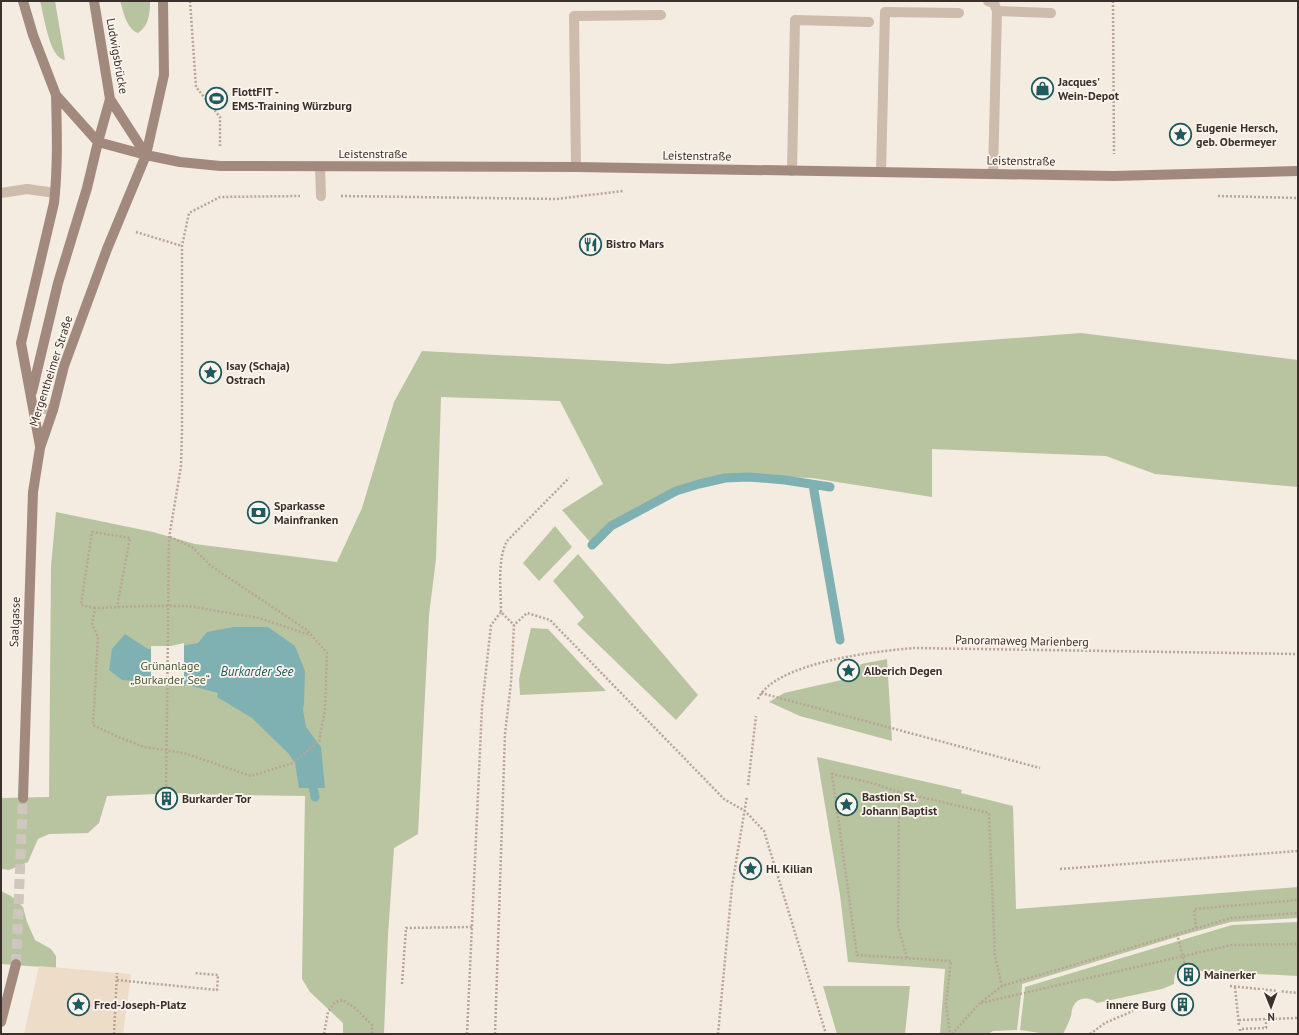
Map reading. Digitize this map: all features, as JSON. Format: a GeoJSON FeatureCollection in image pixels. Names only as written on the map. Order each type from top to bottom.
{"type":"FeatureCollection","features":[{"type":"Feature","properties":{"kind":"main road"},"geometry":{"type":"LineString","coordinates":[[23,1],[56,95],[57,144],[55,193],[50,224],[21,344],[31,395]]}},
{"type":"Feature","properties":{"kind":"main road","name":"Ludwigsbrücke"},"geometry":{"type":"LineString","coordinates":[[94,1],[110,99],[146,155]]}},
{"type":"Feature","properties":{"kind":"main road","name":"Mergentheimer Straße"},"geometry":{"type":"LineString","coordinates":[[40,448],[64,366],[85,307],[146,155],[164,75],[163,1]]}},
{"type":"Feature","properties":{"kind":"main road"},"geometry":{"type":"LineString","coordinates":[[56,95],[98,142]]}},
{"type":"Feature","properties":{"kind":"main road","name":"Mergentheimer Straße"},"geometry":{"type":"LineString","coordinates":[[40,448],[31,395],[58,283],[87,188],[110,99]]}},
{"type":"Feature","properties":{"kind":"main road","name":"Leistenstraße"},"geometry":{"type":"LineString","coordinates":[[98,142],[146,155],[180,162],[220,166],[576,167],[1114,176],[1298,171]]}},
{"type":"Feature","properties":{"kind":"main road","name":"Saalgasse"},"geometry":{"type":"LineString","coordinates":[[23,798],[33,492],[40,448]]}},
{"type":"Feature","properties":{"kind":"main road"},"geometry":{"type":"LineString","coordinates":[[1,1022],[16,964]]}},
{"type":"Feature","properties":{"kind":"lane"},"geometry":{"type":"LineString","coordinates":[[988,1],[994,3],[997,12],[994,174]]}},
{"type":"Feature","properties":{"kind":"lane"},"geometry":{"type":"LineString","coordinates":[[881,172],[885,12],[959,13]]}},
{"type":"Feature","properties":{"kind":"lane"},"geometry":{"type":"LineString","coordinates":[[997,12],[1051,13]]}},
{"type":"Feature","properties":{"kind":"lane"},"geometry":{"type":"LineString","coordinates":[[576,167],[574,16],[661,15]]}},
{"type":"Feature","properties":{"kind":"lane"},"geometry":{"type":"LineString","coordinates":[[792,171],[795,20],[869,22]]}},
{"type":"Feature","properties":{"kind":"lane"},"geometry":{"type":"LineString","coordinates":[[320,167],[320,196]]}},
{"type":"Feature","properties":{"kind":"lane"},"geometry":{"type":"LineString","coordinates":[[1,193],[27,189],[55,193]]}},
{"type":"Feature","properties":{"kind":"lane"},"geometry":{"type":"LineString","coordinates":[[33,407],[52,410]]}},
{"type":"Feature","properties":{"kind":"path"},"geometry":{"type":"LineString","coordinates":[[190,1],[196,87],[220,117],[220,166]]}},
{"type":"Feature","properties":{"kind":"path"},"geometry":{"type":"LineString","coordinates":[[1113,1],[1114,176]]}},
{"type":"Feature","properties":{"kind":"path"},"geometry":{"type":"LineString","coordinates":[[166,794],[170,538],[181,459],[182,246],[189,213],[220,197],[382,196],[556,199],[627,190]]}},
{"type":"Feature","properties":{"kind":"path"},"geometry":{"type":"LineString","coordinates":[[1210,196],[1298,198]]}},
{"type":"Feature","properties":{"kind":"path"},"geometry":{"type":"LineString","coordinates":[[467,1034],[482,707],[491,625],[501,612],[504,546],[507,540],[569,478]]}},
{"type":"Feature","properties":{"kind":"path"},"geometry":{"type":"LineString","coordinates":[[117,607],[130,538],[92,532],[81,605],[95,608],[188,606],[259,618],[310,634]]}},
{"type":"Feature","properties":{"kind":"path"},"geometry":{"type":"LineString","coordinates":[[95,608],[92,624],[98,637],[93,725],[144,747],[184,753],[251,776],[293,762],[319,741],[325,710],[327,652],[307,630],[211,566],[192,547],[170,538]]}},
{"type":"Feature","properties":{"kind":"path"},"geometry":{"type":"LineString","coordinates":[[501,612],[514,625]]}},
{"type":"Feature","properties":{"kind":"path"},"geometry":{"type":"LineString","coordinates":[[494,1034],[504,734],[511,683],[514,625],[527,613],[550,620],[724,799],[745,811],[764,831],[826,1034]]}},
{"type":"Feature","properties":{"kind":"path","name":"Panoramaweg Marienberg"},"geometry":{"type":"LineString","coordinates":[[758,699],[761,693],[776,680],[791,673],[818,664],[850,656],[914,648],[1298,654]]}},
{"type":"Feature","properties":{"kind":"path"},"geometry":{"type":"LineString","coordinates":[[761,693],[1040,768]]}},
{"type":"Feature","properties":{"kind":"path"},"geometry":{"type":"LineString","coordinates":[[748,785],[756,716]]}},
{"type":"Feature","properties":{"kind":"path"},"geometry":{"type":"LineString","coordinates":[[951,1034],[946,1004],[951,961],[857,955],[832,774],[989,814],[995,956],[1002,986]]}},
{"type":"Feature","properties":{"kind":"path"},"geometry":{"type":"LineString","coordinates":[[899,792],[898,926],[907,958]]}},
{"type":"Feature","properties":{"kind":"path"},"geometry":{"type":"LineString","coordinates":[[718,1034],[732,886],[747,796]]}},
{"type":"Feature","properties":{"kind":"path"},"geometry":{"type":"LineString","coordinates":[[1060,869],[1298,852]]}},
{"type":"Feature","properties":{"kind":"path"},"geometry":{"type":"LineString","coordinates":[[1196,928],[1194,909],[1298,900]]}},
{"type":"Feature","properties":{"kind":"path"},"geometry":{"type":"LineString","coordinates":[[951,1034],[979,1004],[1002,986],[1231,918],[1298,913]]}},
{"type":"Feature","properties":{"kind":"path"},"geometry":{"type":"LineString","coordinates":[[402,984],[406,928],[472,927]]}},
{"type":"Feature","properties":{"kind":"path"},"geometry":{"type":"LineString","coordinates":[[1177,934],[1185,965]]}},
{"type":"Feature","properties":{"kind":"path"},"geometry":{"type":"LineString","coordinates":[[979,1004],[1231,945],[1298,944]]}},
{"type":"Feature","properties":{"kind":"path"},"geometry":{"type":"LineString","coordinates":[[114,1034],[117,973]]}},
{"type":"Feature","properties":{"kind":"path"},"geometry":{"type":"LineString","coordinates":[[116,980],[217,990],[218,975],[194,973]]}},
{"type":"Feature","properties":{"kind":"path"},"geometry":{"type":"LineString","coordinates":[[1230,986],[1298,994]]}},
{"type":"Feature","properties":{"kind":"path"},"geometry":{"type":"LineString","coordinates":[[1235,987],[1239,1026]]}},
{"type":"Feature","properties":{"kind":"path"},"geometry":{"type":"LineString","coordinates":[[324,1034],[328,1012],[335,1002],[343,1000],[355,1008],[372,1025],[372,1034]]}},
{"type":"Feature","properties":{"kind":"path"},"geometry":{"type":"LineString","coordinates":[[1090,1034],[1105,1023],[1133,1011]]}},
{"type":"Feature","properties":{"kind":"path"},"geometry":{"type":"LineString","coordinates":[[1239,1020],[1298,1018]]}},
{"type":"Feature","properties":{"kind":"path"},"geometry":{"type":"LineString","coordinates":[[1240,1031],[1240,1029],[1266,1028],[1266,1019]]}},
{"type":"Feature","properties":{"kind":"green space"},"geometry":{"type":"Polygon","coordinates":[[[40,1],[55,1],[65,60],[59,57],[51,44],[40,1]]]}},
{"type":"Feature","properties":{"kind":"green space"},"geometry":{"type":"Polygon","coordinates":[[[120,1],[150,1],[147,23],[138,33],[128,24],[120,1]]]}},
{"type":"Feature","properties":{"kind":"green space","name":"Grünanlage „Burkarder See“"},"geometry":{"type":"Polygon","coordinates":[[[1081,333],[1298,360],[1298,487],[1155,474],[1106,456],[932,449],[932,497],[812,478],[722,475],[675,488],[609,524],[590,542],[562,510],[603,484],[560,401],[441,397],[436,559],[429,615],[418,834],[394,848],[388,935],[384,1034],[343,1034],[343,1023],[310,992],[302,979],[305,796],[182,793],[107,796],[99,823],[88,833],[49,834],[38,839],[28,862],[9,870],[1,869],[1,798],[49,797],[51,566],[56,512],[153,532],[195,544],[337,562],[362,508],[394,402],[422,351],[668,364],[1081,333]]]}},
{"type":"Feature","properties":{"kind":"green space"},"geometry":{"type":"Polygon","coordinates":[[[555,526],[572,547],[539,581],[523,563],[555,526]]]}},
{"type":"Feature","properties":{"kind":"green space"},"geometry":{"type":"Polygon","coordinates":[[[578,554],[698,695],[676,720],[577,624],[584,617],[553,581],[578,554]]]}},
{"type":"Feature","properties":{"kind":"green space"},"geometry":{"type":"Polygon","coordinates":[[[531,628],[548,629],[606,691],[520,695],[519,679],[531,628]]]}},
{"type":"Feature","properties":{"kind":"green space"},"geometry":{"type":"Polygon","coordinates":[[[887,659],[892,741],[800,716],[769,702],[784,693],[855,677],[861,664],[887,659]]]}},
{"type":"Feature","properties":{"kind":"green space"},"geometry":{"type":"Polygon","coordinates":[[[817,757],[962,790],[961,793],[1013,806],[1016,909],[1298,887],[1298,918],[1231,922],[1022,984],[1017,1030],[993,1031],[988,1034],[940,1034],[945,969],[848,962],[840,895],[817,757]]]}},
{"type":"Feature","properties":{"kind":"green space"},"geometry":{"type":"Polygon","coordinates":[[[1,891],[11,896],[23,907],[27,922],[35,940],[51,949],[56,956],[56,968],[1,964],[1,891]]]}},
{"type":"Feature","properties":{"kind":"green space"},"geometry":{"type":"Polygon","coordinates":[[[1298,922],[1298,976],[1201,971],[1191,965],[1186,965],[1182,966],[1176,973],[1174,984],[1162,989],[1097,1003],[1090,999],[1080,999],[1072,1008],[1070,1018],[1063,1034],[1047,1034],[1020,1030],[1025,987],[1232,925],[1298,922]]]}},
{"type":"Feature","properties":{"kind":"green space"},"geometry":{"type":"Polygon","coordinates":[[[823,986],[910,986],[905,1034],[837,1034],[823,986]]]}},
{"type":"Feature","properties":{"kind":"shaded area","name":"Fred-Joseph-Platz"},"geometry":{"type":"Polygon","coordinates":[[[39,966],[131,974],[123,1034],[24,1034],[39,966]]]}},
{"type":"Feature","properties":{"kind":"water","name":"Burkarder See"},"geometry":{"type":"Polygon","coordinates":[[[234,627],[268,627],[295,646],[305,671],[303,710],[306,727],[321,747],[325,788],[299,788],[295,763],[288,753],[252,718],[217,697],[218,693],[184,684],[122,680],[109,670],[112,649],[125,634],[148,649],[171,648],[198,643],[207,632],[234,627]]]}},
{"type":"Feature","properties":{"kind":"pier"},"geometry":{"type":"Polygon","coordinates":[[[184,643],[184,686],[151,684],[151,646],[171,646],[184,643]]]}},
{"type":"Feature","properties":{"kind":"waterway"},"geometry":{"type":"LineString","coordinates":[[592,545],[611,526],[676,491],[699,484],[725,478],[749,477],[785,480],[830,487]]}},
{"type":"Feature","properties":{"kind":"waterway"},"geometry":{"type":"LineString","coordinates":[[813,485],[840,640]]}},
{"type":"Feature","properties":{"kind":"waterway"},"geometry":{"type":"LineString","coordinates":[[311,776],[315,797]]}},
{"type":"Feature","properties":{"kind":"tunnel"},"geometry":{"type":"LineString","coordinates":[[16,964],[23,798]]}},
{"type":"Feature","properties":{"kind":"place","name":"Jacques' Wein-Depot"},"geometry":{"type":"Point","coordinates":[1042,89]}},
{"type":"Feature","properties":{"kind":"place","name":"FlottFIT - EMS-Training Würzburg"},"geometry":{"type":"Point","coordinates":[217,99]}},
{"type":"Feature","properties":{"kind":"place","name":"Eugenie Hersch, geb. Obermeyer"},"geometry":{"type":"Point","coordinates":[1180,135]}},
{"type":"Feature","properties":{"kind":"place","name":"Bistro Mars"},"geometry":{"type":"Point","coordinates":[591,244]}},
{"type":"Feature","properties":{"kind":"place","name":"Isay (Schaja) Ostrach"},"geometry":{"type":"Point","coordinates":[210,373]}},
{"type":"Feature","properties":{"kind":"place","name":"Sparkasse Mainfranken"},"geometry":{"type":"Point","coordinates":[259,513]}},
{"type":"Feature","properties":{"kind":"place","name":"Alberich Degen"},"geometry":{"type":"Point","coordinates":[849,671]}},
{"type":"Feature","properties":{"kind":"place","name":"Burkarder Tor"},"geometry":{"type":"Point","coordinates":[166,799]}},
{"type":"Feature","properties":{"kind":"place","name":"Bastion St. Johann Baptist"},"geometry":{"type":"Point","coordinates":[847,804]}},
{"type":"Feature","properties":{"kind":"place","name":"Hl. Kilian"},"geometry":{"type":"Point","coordinates":[750,869]}},
{"type":"Feature","properties":{"kind":"place","name":"Mainerker"},"geometry":{"type":"Point","coordinates":[1189,975]}},
{"type":"Feature","properties":{"kind":"place","name":"Fred-Joseph-Platz"},"geometry":{"type":"Point","coordinates":[79,1005]}},
{"type":"Feature","properties":{"kind":"place","name":"innere Burg"},"geometry":{"type":"Point","coordinates":[1182,1005]}}]}
